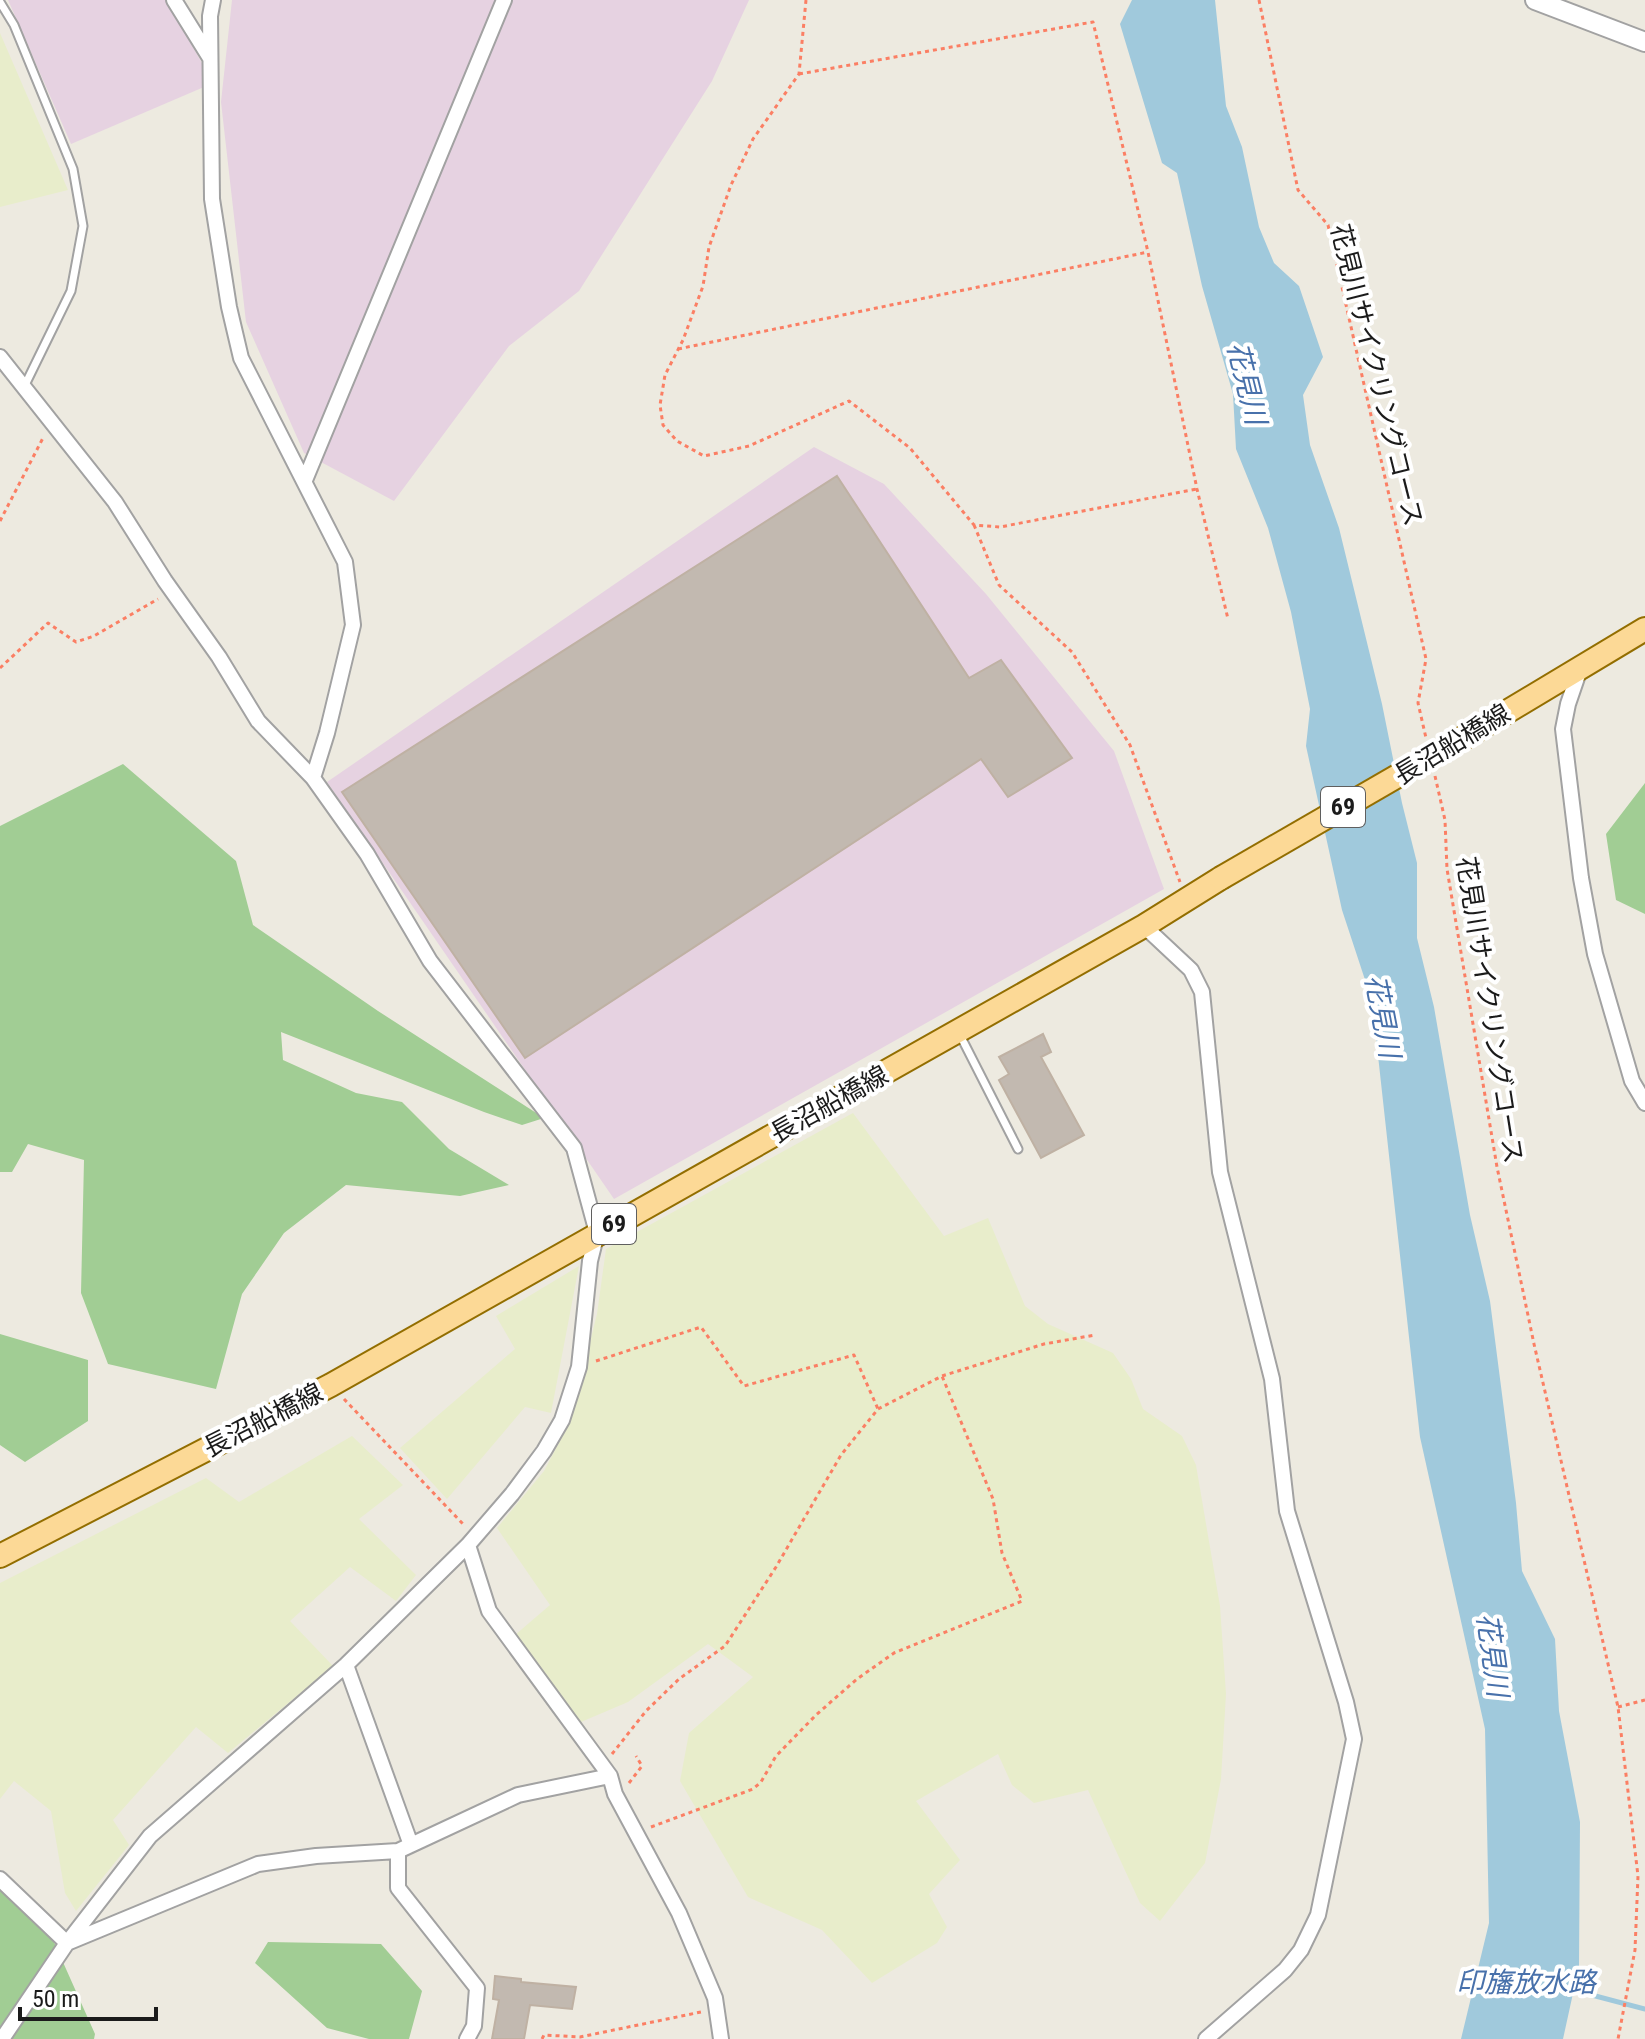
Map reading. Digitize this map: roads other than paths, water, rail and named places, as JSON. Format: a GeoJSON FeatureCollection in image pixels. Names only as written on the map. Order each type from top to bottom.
{"type":"FeatureCollection","features":[{"type":"Feature","properties":{"kind":"main road","name":"長沼船橋線"},"geometry":{"type":"LineString","coordinates":[[0,1556],[331,1385],[1144,926],[1645,629]]}},
{"type":"Feature","properties":{"kind":"street"},"geometry":{"type":"LineString","coordinates":[[174,0],[212,62]]}},
{"type":"Feature","properties":{"kind":"street"},"geometry":{"type":"LineString","coordinates":[[213,0],[210,16],[212,199],[229,307],[241,358],[345,562],[353,625],[313,778]]}},
{"type":"Feature","properties":{"kind":"street"},"geometry":{"type":"LineString","coordinates":[[305,480],[504,0]]}},
{"type":"Feature","properties":{"kind":"street"},"geometry":{"type":"LineString","coordinates":[[1535,0],[1645,42]]}},
{"type":"Feature","properties":{"kind":"street"},"geometry":{"type":"LineString","coordinates":[[0,357],[115,502],[258,721],[313,778],[367,854],[430,961],[574,1148],[597,1233],[590,1261],[579,1367],[562,1420],[544,1451],[472,1541],[346,1665],[150,1836],[67,1943],[10,2036]]}},
{"type":"Feature","properties":{"kind":"street"},"geometry":{"type":"LineString","coordinates":[[1581,666],[1563,729],[1581,878],[1595,954],[1632,1081],[1645,1103]]}},
{"type":"Feature","properties":{"kind":"street"},"geometry":{"type":"LineString","coordinates":[[1144,926],[1191,970],[1202,992],[1220,1172],[1272,1379],[1287,1511],[1302,1568],[1346,1702],[1354,1739],[1318,1915],[1301,1950],[1285,1970],[1206,2039]]}},
{"type":"Feature","properties":{"kind":"street"},"geometry":{"type":"LineString","coordinates":[[472,1541],[489,1611],[610,1769],[621,1790],[637,1833],[679,1913],[715,1998],[721,2039]]}},
{"type":"Feature","properties":{"kind":"street"},"geometry":{"type":"LineString","coordinates":[[346,1665],[404,1848],[398,1888],[477,1988],[471,2035]]}},
{"type":"Feature","properties":{"kind":"street"},"geometry":{"type":"LineString","coordinates":[[67,1943],[258,1864],[404,1848],[518,1795],[610,1769]]}},
{"type":"Feature","properties":{"kind":"street"},"geometry":{"type":"LineString","coordinates":[[0,1879],[67,1943]]}},
{"type":"Feature","properties":{"kind":"lane"},"geometry":{"type":"LineString","coordinates":[[0,2],[14,25],[73,169],[83,226],[71,291],[24,387]]}},
{"type":"Feature","properties":{"kind":"lane"},"geometry":{"type":"LineString","coordinates":[[958,1031],[1018,1149]]}},
{"type":"Feature","properties":{"kind":"water","name":"印旛放水路"},"geometry":{"type":"Polygon","coordinates":[[[1132,0],[1215,0],[1226,106],[1242,147],[1259,227],[1274,263],[1299,286],[1323,357],[1303,395],[1310,445],[1339,528],[1417,863],[1417,938],[1434,1007],[1470,1215],[1490,1301],[1522,1571],[1555,1639],[1559,1711],[1580,1822],[1579,1966],[1563,2039],[1461,2039],[1489,1923],[1485,1729],[1420,1437],[1372,1001],[1342,910],[1306,746],[1310,709],[1291,612],[1268,528],[1236,449],[1233,394],[1202,286],[1177,173],[1162,163],[1120,24],[1132,0]]]}},
{"type":"Feature","properties":{"kind":"waterway"},"geometry":{"type":"LineString","coordinates":[[1569,1989],[1645,2009]]}},
{"type":"Feature","properties":{"kind":"water label","name":"花見川"},"geometry":{"type":"Point","coordinates":[1247,383]}},
{"type":"Feature","properties":{"kind":"water label","name":"花見川"},"geometry":{"type":"Point","coordinates":[1383,1016]}},
{"type":"Feature","properties":{"kind":"water label","name":"花見川"},"geometry":{"type":"Point","coordinates":[1493,1655]}}]}
